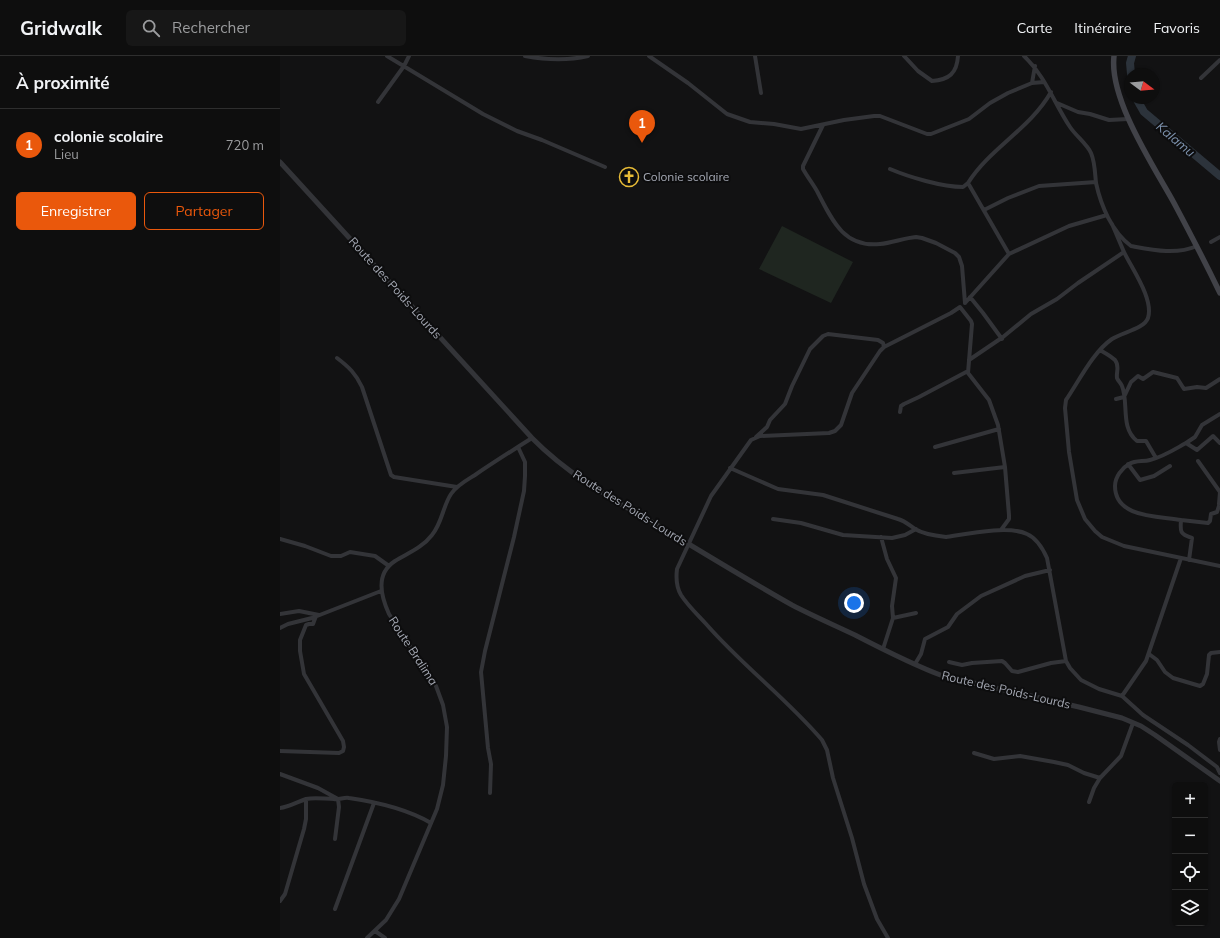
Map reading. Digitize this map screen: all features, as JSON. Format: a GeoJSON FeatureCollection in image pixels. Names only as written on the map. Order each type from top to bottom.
{"type":"FeatureCollection","features":[{"type":"Feature","properties":{"kind":"main road"},"geometry":{"type":"LineString","coordinates":[[1114,56],[1116,86],[1128,119],[1197,246],[1220,292]]}},
{"type":"Feature","properties":{"kind":"street"},"geometry":{"type":"LineString","coordinates":[[387,56],[471,108],[502,124],[605,167]]}},
{"type":"Feature","properties":{"kind":"street"},"geometry":{"type":"LineString","coordinates":[[378,102],[404,66],[409,56]]}},
{"type":"Feature","properties":{"kind":"street"},"geometry":{"type":"LineString","coordinates":[[525,56],[539,59],[564,60],[588,56]]}},
{"type":"Feature","properties":{"kind":"street"},"geometry":{"type":"LineString","coordinates":[[649,56],[688,83],[730,116],[750,122],[774,124],[797,129],[844,120],[877,116],[927,134],[931,134],[961,123],[997,99],[1032,83],[1044,82]]}},
{"type":"Feature","properties":{"kind":"street"},"geometry":{"type":"LineString","coordinates":[[755,56],[761,94]]}},
{"type":"Feature","properties":{"kind":"street"},"geometry":{"type":"LineString","coordinates":[[904,56],[918,71],[932,81],[945,79],[951,74],[957,64],[958,56]]}},
{"type":"Feature","properties":{"kind":"street"},"geometry":{"type":"LineString","coordinates":[[1024,56],[1035,66],[1071,129],[1090,151],[1096,182],[1107,215],[1148,301],[1148,319],[1142,326],[1111,340],[1100,350],[1070,394],[1065,404],[1069,452],[1079,505],[1085,519],[1102,537],[1124,546],[1220,566]]}},
{"type":"Feature","properties":{"kind":"street"},"geometry":{"type":"LineString","coordinates":[[1201,78],[1220,60]]}},
{"type":"Feature","properties":{"kind":"street"},"geometry":{"type":"LineString","coordinates":[[1032,83],[1035,66]]}},
{"type":"Feature","properties":{"kind":"street"},"geometry":{"type":"LineString","coordinates":[[890,169],[910,177],[941,184],[964,187],[988,157],[1016,134],[1040,109],[1051,92]]}},
{"type":"Feature","properties":{"kind":"street"},"geometry":{"type":"LineString","coordinates":[[1057,103],[1078,112],[1109,120],[1128,119]]}},
{"type":"Feature","properties":{"kind":"street"},"geometry":{"type":"LineString","coordinates":[[823,125],[803,166],[803,170],[818,192],[835,225],[850,238],[861,243],[879,245],[916,237],[936,243],[951,250],[961,260],[965,303]]}},
{"type":"Feature","properties":{"kind":"street","name":"Route des Poids-Lourds"},"geometry":{"type":"LineString","coordinates":[[280,162],[546,453],[578,477],[620,504],[793,605],[884,650],[936,673],[960,681],[1079,707],[1111,715],[1133,723],[1161,739],[1220,781]]}},
{"type":"Feature","properties":{"kind":"street"},"geometry":{"type":"LineString","coordinates":[[984,210],[1008,198],[1039,186],[1096,182]]}},
{"type":"Feature","properties":{"kind":"street"},"geometry":{"type":"LineString","coordinates":[[968,183],[1009,254]]}},
{"type":"Feature","properties":{"kind":"street"},"geometry":{"type":"LineString","coordinates":[[755,437],[828,434],[835,432],[842,425],[852,393],[884,347],[945,317],[960,307],[1009,254],[1069,226],[1107,215]]}},
{"type":"Feature","properties":{"kind":"street"},"geometry":{"type":"LineString","coordinates":[[1112,224],[1131,246],[1176,252],[1189,250],[1197,246]]}},
{"type":"Feature","properties":{"kind":"street"},"geometry":{"type":"LineString","coordinates":[[1211,242],[1220,237]]}},
{"type":"Feature","properties":{"kind":"street"},"geometry":{"type":"LineString","coordinates":[[968,360],[1002,339],[1031,314],[1058,299],[1124,252]]}},
{"type":"Feature","properties":{"kind":"street"},"geometry":{"type":"LineString","coordinates":[[970,297],[1002,339]]}},
{"type":"Feature","properties":{"kind":"street"},"geometry":{"type":"LineString","coordinates":[[960,307],[968,316],[972,324],[968,371],[970,376],[989,400],[999,429],[1010,515],[1002,530]]}},
{"type":"Feature","properties":{"kind":"street"},"geometry":{"type":"LineString","coordinates":[[884,347],[883,343],[878,340],[828,334],[823,336],[810,349],[792,386],[786,404],[770,420],[767,427],[750,440],[709,501],[677,572],[678,589],[681,595],[718,637],[785,701],[825,744],[833,778],[852,838],[864,884],[877,919],[888,938]]}},
{"type":"Feature","properties":{"kind":"street"},"geometry":{"type":"LineString","coordinates":[[1100,350],[1117,362],[1117,379],[1122,386],[1126,423],[1132,437],[1137,441],[1146,441],[1156,458]]}},
{"type":"Feature","properties":{"kind":"street"},"geometry":{"type":"LineString","coordinates":[[337,358],[351,368],[358,377],[373,416],[391,475],[394,477],[457,487]]}},
{"type":"Feature","properties":{"kind":"street"},"geometry":{"type":"LineString","coordinates":[[900,412],[901,406],[904,404],[968,371]]}},
{"type":"Feature","properties":{"kind":"street"},"geometry":{"type":"LineString","coordinates":[[1116,400],[1124,397],[1131,382],[1138,376],[1143,378],[1153,372],[1177,378],[1184,389],[1197,387],[1206,388],[1220,379]]}},
{"type":"Feature","properties":{"kind":"street"},"geometry":{"type":"LineString","coordinates":[[1198,461],[1220,492],[1220,504],[1217,512],[1212,513],[1208,523],[1147,515],[1131,511],[1124,507],[1117,498],[1115,485],[1119,474],[1128,464],[1156,458],[1186,443],[1195,437],[1202,425],[1220,414]]}},
{"type":"Feature","properties":{"kind":"street"},"geometry":{"type":"LineString","coordinates":[[935,447],[999,429]]}},
{"type":"Feature","properties":{"kind":"street"},"geometry":{"type":"LineString","coordinates":[[1186,443],[1196,450],[1213,436],[1220,443]]}},
{"type":"Feature","properties":{"kind":"street"},"geometry":{"type":"LineString","coordinates":[[280,628],[381,591],[382,580],[389,566],[393,562],[419,548],[433,535],[448,500],[457,487],[532,438]]}},
{"type":"Feature","properties":{"kind":"street"},"geometry":{"type":"LineString","coordinates":[[490,793],[491,764],[488,748],[481,672],[524,491],[525,462],[518,447]]}},
{"type":"Feature","properties":{"kind":"street"},"geometry":{"type":"LineString","coordinates":[[1128,464],[1140,480],[1154,476],[1170,466]]}},
{"type":"Feature","properties":{"kind":"street"},"geometry":{"type":"LineString","coordinates":[[954,473],[1005,467]]}},
{"type":"Feature","properties":{"kind":"street"},"geometry":{"type":"LineString","coordinates":[[730,468],[778,489],[823,495],[886,514],[906,522],[916,529],[946,537],[1002,530],[1021,532],[1030,536],[1044,552],[1050,570],[1066,661],[1070,668],[1081,680],[1099,689],[1122,696],[1143,715],[1218,766],[1220,773]]}},
{"type":"Feature","properties":{"kind":"street"},"geometry":{"type":"LineString","coordinates":[[773,519],[801,523],[843,535],[899,537],[916,529]]}},
{"type":"Feature","properties":{"kind":"street"},"geometry":{"type":"LineString","coordinates":[[1181,520],[1180,530],[1183,534],[1192,538],[1189,560]]}},
{"type":"Feature","properties":{"kind":"street"},"geometry":{"type":"LineString","coordinates":[[881,537],[887,559],[896,578],[892,606],[893,618],[884,650]]}},
{"type":"Feature","properties":{"kind":"street"},"geometry":{"type":"LineString","coordinates":[[280,539],[306,546],[331,556],[341,556],[350,552],[375,556],[389,566]]}},
{"type":"Feature","properties":{"kind":"street"},"geometry":{"type":"LineString","coordinates":[[1122,696],[1143,666],[1149,654],[1181,558]]}},
{"type":"Feature","properties":{"kind":"street"},"geometry":{"type":"LineString","coordinates":[[915,664],[921,654],[925,639],[948,627],[957,614],[981,596],[1025,576],[1050,570]]}},
{"type":"Feature","properties":{"kind":"street","name":"Route Bralima"},"geometry":{"type":"LineString","coordinates":[[367,938],[386,920],[399,899],[437,809],[443,785],[445,764],[446,727],[443,705],[436,686],[389,614],[383,601],[381,591]]}},
{"type":"Feature","properties":{"kind":"street"},"geometry":{"type":"LineString","coordinates":[[280,614],[298,611],[317,615]]}},
{"type":"Feature","properties":{"kind":"street"},"geometry":{"type":"LineString","coordinates":[[893,618],[916,613]]}},
{"type":"Feature","properties":{"kind":"street"},"geometry":{"type":"LineString","coordinates":[[280,751],[339,753],[343,751],[343,741],[304,674],[300,650],[301,636],[305,632],[306,625],[313,623],[317,615]]}},
{"type":"Feature","properties":{"kind":"street"},"geometry":{"type":"LineString","coordinates":[[1149,654],[1157,660],[1166,672],[1173,678],[1200,686],[1203,684],[1207,674],[1209,655],[1211,652],[1220,652]]}},
{"type":"Feature","properties":{"kind":"street"},"geometry":{"type":"LineString","coordinates":[[949,662],[962,665],[972,663],[1005,662],[1012,671],[1018,672],[1051,663],[1066,661]]}},
{"type":"Feature","properties":{"kind":"street"},"geometry":{"type":"LineString","coordinates":[[1089,802],[1094,788],[1100,778],[1121,756],[1133,723]]}},
{"type":"Feature","properties":{"kind":"street"},"geometry":{"type":"LineString","coordinates":[[1220,740],[1220,750]]}},
{"type":"Feature","properties":{"kind":"street"},"geometry":{"type":"LineString","coordinates":[[974,753],[994,759],[1020,756],[1054,762],[1068,765],[1084,773],[1100,778]]}},
{"type":"Feature","properties":{"kind":"street"},"geometry":{"type":"LineString","coordinates":[[280,774],[318,788],[338,799]]}},
{"type":"Feature","properties":{"kind":"street"},"geometry":{"type":"LineString","coordinates":[[280,808],[306,800],[319,798],[347,798],[374,803],[413,814],[431,823]]}},
{"type":"Feature","properties":{"kind":"street"},"geometry":{"type":"LineString","coordinates":[[335,840],[339,807],[338,799]]}},
{"type":"Feature","properties":{"kind":"street"},"geometry":{"type":"LineString","coordinates":[[280,901],[285,894],[304,829],[306,819],[306,800]]}},
{"type":"Feature","properties":{"kind":"street"},"geometry":{"type":"LineString","coordinates":[[335,908],[374,803]]}},
{"type":"Feature","properties":{"kind":"street"},"geometry":{"type":"LineString","coordinates":[[376,931],[385,938]]}},
{"type":"Feature","properties":{"kind":"shaded area"},"geometry":{"type":"Polygon","coordinates":[[[782,226],[853,262],[831,303],[759,269],[782,226]]]}},
{"type":"Feature","properties":{"kind":"waterway","name":"Kalamu"},"geometry":{"type":"LineString","coordinates":[[1130,68],[1132,56]]}},
{"type":"Feature","properties":{"kind":"waterway","name":"Kalamu"},"geometry":{"type":"LineString","coordinates":[[1139,104],[1144,112],[1220,176]]}},
{"type":"Feature","properties":{"kind":"place","name":"colonie scolaire"},"geometry":{"type":"Point","coordinates":[642,143]}},
{"type":"Feature","properties":{"kind":"place","name":"Colonie scolaire"},"geometry":{"type":"Point","coordinates":[629,177]}}]}
